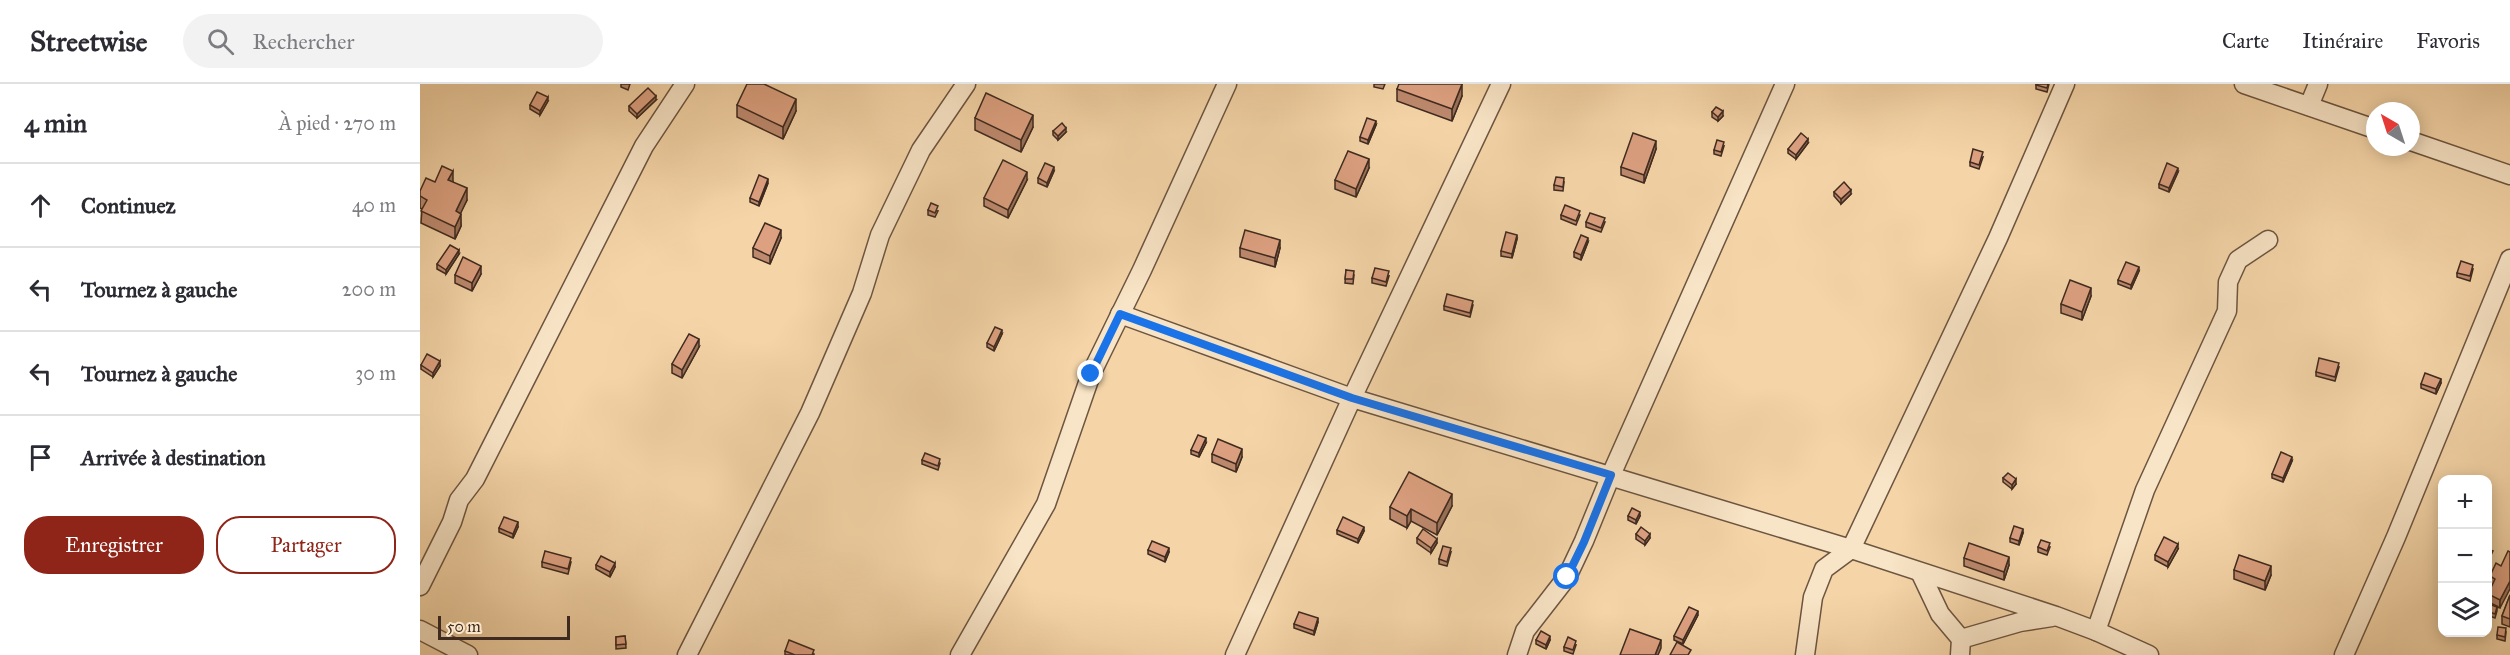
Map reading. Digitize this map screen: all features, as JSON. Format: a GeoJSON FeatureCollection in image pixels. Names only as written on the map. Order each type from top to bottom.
{"type":"FeatureCollection","features":[{"type":"Feature","properties":{"kind":"street"},"geometry":{"type":"LineString","coordinates":[[420,586],[452,522],[459,500],[475,479],[644,146],[685,84]]}},
{"type":"Feature","properties":{"kind":"street"},"geometry":{"type":"LineString","coordinates":[[687,655],[810,413],[862,293],[880,236],[921,150],[966,84]]}},
{"type":"Feature","properties":{"kind":"street"},"geometry":{"type":"LineString","coordinates":[[960,655],[1046,504],[1091,374],[1227,84]]}},
{"type":"Feature","properties":{"kind":"street"},"geometry":{"type":"LineString","coordinates":[[1235,655],[1352,398],[1501,84]]}},
{"type":"Feature","properties":{"kind":"street"},"geometry":{"type":"LineString","coordinates":[[1517,655],[1525,631],[1567,577],[1584,542],[1611,475],[1785,84]]}},
{"type":"Feature","properties":{"kind":"street"},"geometry":{"type":"LineString","coordinates":[[1805,655],[1813,597],[1824,569],[1851,549],[1998,238],[2065,84]]}},
{"type":"Feature","properties":{"kind":"street"},"geometry":{"type":"LineString","coordinates":[[2244,84],[2366,126]]}},
{"type":"Feature","properties":{"kind":"street"},"geometry":{"type":"LineString","coordinates":[[2309,106],[2318,84]]}},
{"type":"Feature","properties":{"kind":"street"},"geometry":{"type":"LineString","coordinates":[[2420,144],[2510,175]]}},
{"type":"Feature","properties":{"kind":"street"},"geometry":{"type":"LineString","coordinates":[[2096,630],[2145,490],[2227,311],[2228,282],[2238,260],[2268,240]]}},
{"type":"Feature","properties":{"kind":"street"},"geometry":{"type":"LineString","coordinates":[[2344,655],[2396,537],[2510,259]]}},
{"type":"Feature","properties":{"kind":"street"},"geometry":{"type":"LineString","coordinates":[[1120,314],[1352,398],[1851,549],[1921,574],[2056,616],[2096,630],[2149,655]]}},
{"type":"Feature","properties":{"kind":"street"},"geometry":{"type":"LineString","coordinates":[[1921,574],[1940,614],[1960,647],[2020,622],[2056,616]]}},
{"type":"Feature","properties":{"kind":"street"},"geometry":{"type":"LineString","coordinates":[[420,630],[468,655]]}},
{"type":"Feature","properties":{"kind":"building"},"geometry":{"type":"Polygon","coordinates":[[[747,84],[764,84],[796,99],[783,127],[737,105],[747,84]]]}},
{"type":"Feature","properties":{"kind":"building"},"geometry":{"type":"Polygon","coordinates":[[[1399,84],[1462,84],[1452,109],[1397,89],[1399,84]]]}},
{"type":"Feature","properties":{"kind":"building"},"geometry":{"type":"Polygon","coordinates":[[[2036,84],[2048,84],[2047,88],[2036,84]]]}},
{"type":"Feature","properties":{"kind":"building"},"geometry":{"type":"Polygon","coordinates":[[[648,88],[656,96],[637,114],[629,106],[648,88]]]}},
{"type":"Feature","properties":{"kind":"building"},"geometry":{"type":"Polygon","coordinates":[[[537,92],[548,97],[540,111],[530,105],[537,92]]]}},
{"type":"Feature","properties":{"kind":"building"},"geometry":{"type":"Polygon","coordinates":[[[986,93],[1033,115],[1021,140],[975,118],[986,93]]]}},
{"type":"Feature","properties":{"kind":"building"},"geometry":{"type":"Polygon","coordinates":[[[1716,107],[1723,111],[1718,117],[1712,112],[1716,107]]]}},
{"type":"Feature","properties":{"kind":"building"},"geometry":{"type":"Polygon","coordinates":[[[1367,118],[1376,121],[1368,140],[1360,137],[1367,118]]]}},
{"type":"Feature","properties":{"kind":"building"},"geometry":{"type":"Polygon","coordinates":[[[1062,123],[1066,128],[1058,136],[1053,131],[1062,123]]]}},
{"type":"Feature","properties":{"kind":"building"},"geometry":{"type":"Polygon","coordinates":[[[1633,133],[1656,141],[1644,175],[1621,167],[1633,133]]]}},
{"type":"Feature","properties":{"kind":"building"},"geometry":{"type":"Polygon","coordinates":[[[1801,133],[1808,139],[1796,155],[1788,149],[1801,133]]]}},
{"type":"Feature","properties":{"kind":"building"},"geometry":{"type":"Polygon","coordinates":[[[1717,140],[1724,142],[1721,152],[1714,150],[1717,140]]]}},
{"type":"Feature","properties":{"kind":"building"},"geometry":{"type":"Polygon","coordinates":[[[1973,149],[1983,152],[1979,165],[1970,162],[1973,149]]]}},
{"type":"Feature","properties":{"kind":"building"},"geometry":{"type":"Polygon","coordinates":[[[1348,151],[1369,159],[1356,189],[1335,180],[1348,151]]]}},
{"type":"Feature","properties":{"kind":"building"},"geometry":{"type":"Polygon","coordinates":[[[1003,160],[1027,172],[1008,210],[984,198],[1003,160]]]}},
{"type":"Feature","properties":{"kind":"building"},"geometry":{"type":"Polygon","coordinates":[[[1045,163],[1054,167],[1047,183],[1038,178],[1045,163]]]}},
{"type":"Feature","properties":{"kind":"building"},"geometry":{"type":"Polygon","coordinates":[[[2167,163],[2178,168],[2169,188],[2159,184],[2167,163]]]}},
{"type":"Feature","properties":{"kind":"building"},"geometry":{"type":"Polygon","coordinates":[[[442,166],[453,171],[448,180],[467,188],[456,211],[461,214],[455,227],[421,211],[427,200],[420,196],[426,178],[435,182],[442,166]]]}},
{"type":"Feature","properties":{"kind":"building"},"geometry":{"type":"Polygon","coordinates":[[[759,175],[768,179],[759,202],[750,198],[759,175]]]}},
{"type":"Feature","properties":{"kind":"building"},"geometry":{"type":"Polygon","coordinates":[[[1556,177],[1564,178],[1563,187],[1554,185],[1556,177]]]}},
{"type":"Feature","properties":{"kind":"building"},"geometry":{"type":"Polygon","coordinates":[[[1844,182],[1851,190],[1841,199],[1834,192],[1844,182]]]}},
{"type":"Feature","properties":{"kind":"building"},"geometry":{"type":"Polygon","coordinates":[[[931,203],[938,206],[935,213],[928,210],[931,203]]]}},
{"type":"Feature","properties":{"kind":"building"},"geometry":{"type":"Polygon","coordinates":[[[1565,205],[1580,211],[1576,221],[1561,215],[1565,205]]]}},
{"type":"Feature","properties":{"kind":"building"},"geometry":{"type":"Polygon","coordinates":[[[1590,213],[1605,218],[1601,228],[1586,222],[1590,213]]]}},
{"type":"Feature","properties":{"kind":"building"},"geometry":{"type":"Polygon","coordinates":[[[765,223],[781,230],[770,256],[753,248],[765,223]]]}},
{"type":"Feature","properties":{"kind":"building"},"geometry":{"type":"Polygon","coordinates":[[[1245,230],[1280,240],[1275,258],[1240,248],[1245,230]]]}},
{"type":"Feature","properties":{"kind":"building"},"geometry":{"type":"Polygon","coordinates":[[[1506,232],[1517,235],[1512,254],[1501,251],[1506,232]]]}},
{"type":"Feature","properties":{"kind":"building"},"geometry":{"type":"Polygon","coordinates":[[[1581,235],[1588,238],[1581,255],[1574,252],[1581,235]]]}},
{"type":"Feature","properties":{"kind":"building"},"geometry":{"type":"Polygon","coordinates":[[[450,245],[459,250],[446,270],[437,264],[450,245]]]}},
{"type":"Feature","properties":{"kind":"building"},"geometry":{"type":"Polygon","coordinates":[[[463,257],[481,266],[472,283],[455,275],[463,257]]]}},
{"type":"Feature","properties":{"kind":"building"},"geometry":{"type":"Polygon","coordinates":[[[2461,261],[2473,265],[2470,276],[2457,273],[2461,261]]]}},
{"type":"Feature","properties":{"kind":"building"},"geometry":{"type":"Polygon","coordinates":[[[2126,262],[2139,267],[2131,285],[2118,280],[2126,262]]]}},
{"type":"Feature","properties":{"kind":"building"},"geometry":{"type":"Polygon","coordinates":[[[1375,268],[1389,271],[1386,282],[1372,278],[1375,268]]]}},
{"type":"Feature","properties":{"kind":"building"},"geometry":{"type":"Polygon","coordinates":[[[1346,270],[1354,271],[1353,279],[1345,279],[1346,270]]]}},
{"type":"Feature","properties":{"kind":"building"},"geometry":{"type":"Polygon","coordinates":[[[2070,280],[2091,288],[2082,312],[2061,304],[2070,280]]]}},
{"type":"Feature","properties":{"kind":"building"},"geometry":{"type":"Polygon","coordinates":[[[1447,294],[1473,301],[1470,313],[1444,306],[1447,294]]]}},
{"type":"Feature","properties":{"kind":"building"},"geometry":{"type":"Polygon","coordinates":[[[995,327],[1002,330],[994,347],[987,343],[995,327]]]}},
{"type":"Feature","properties":{"kind":"building"},"geometry":{"type":"Polygon","coordinates":[[[689,334],[699,339],[682,370],[672,364],[689,334]]]}},
{"type":"Feature","properties":{"kind":"building"},"geometry":{"type":"Polygon","coordinates":[[[427,354],[440,361],[433,373],[421,365],[427,354]]]}},
{"type":"Feature","properties":{"kind":"building"},"geometry":{"type":"Polygon","coordinates":[[[2319,358],[2339,363],[2335,377],[2316,372],[2319,358]]]}},
{"type":"Feature","properties":{"kind":"building"},"geometry":{"type":"Polygon","coordinates":[[[2425,373],[2441,379],[2436,389],[2421,384],[2425,373]]]}},
{"type":"Feature","properties":{"kind":"building"},"geometry":{"type":"Polygon","coordinates":[[[1198,435],[1206,438],[1199,453],[1191,450],[1198,435]]]}},
{"type":"Feature","properties":{"kind":"building"},"geometry":{"type":"Polygon","coordinates":[[[1218,439],[1242,449],[1236,464],[1212,454],[1218,439]]]}},
{"type":"Feature","properties":{"kind":"building"},"geometry":{"type":"Polygon","coordinates":[[[2281,452],[2292,457],[2283,478],[2272,474],[2281,452]]]}},
{"type":"Feature","properties":{"kind":"building"},"geometry":{"type":"Polygon","coordinates":[[[925,453],[940,459],[938,466],[922,460],[925,453]]]}},
{"type":"Feature","properties":{"kind":"building"},"geometry":{"type":"Polygon","coordinates":[[[1409,472],[1452,494],[1437,523],[1411,509],[1407,516],[1390,507],[1409,472]]]}},
{"type":"Feature","properties":{"kind":"building"},"geometry":{"type":"Polygon","coordinates":[[[2008,473],[2016,479],[2012,485],[2003,478],[2008,473]]]}},
{"type":"Feature","properties":{"kind":"building"},"geometry":{"type":"Polygon","coordinates":[[[1632,508],[1640,512],[1636,520],[1628,516],[1632,508]]]}},
{"type":"Feature","properties":{"kind":"building"},"geometry":{"type":"Polygon","coordinates":[[[504,517],[518,522],[513,534],[499,528],[504,517]]]}},
{"type":"Feature","properties":{"kind":"building"},"geometry":{"type":"Polygon","coordinates":[[[1343,517],[1364,527],[1358,539],[1337,530],[1343,517]]]}},
{"type":"Feature","properties":{"kind":"building"},"geometry":{"type":"Polygon","coordinates":[[[2014,526],[2023,529],[2019,541],[2010,538],[2014,526]]]}},
{"type":"Feature","properties":{"kind":"building"},"geometry":{"type":"Polygon","coordinates":[[[1641,527],[1650,534],[1645,541],[1636,534],[1641,527]]]}},
{"type":"Feature","properties":{"kind":"building"},"geometry":{"type":"Polygon","coordinates":[[[1423,529],[1437,539],[1431,548],[1417,538],[1423,529]]]}},
{"type":"Feature","properties":{"kind":"building"},"geometry":{"type":"Polygon","coordinates":[[[2164,537],[2178,544],[2168,562],[2155,555],[2164,537]]]}},
{"type":"Feature","properties":{"kind":"building"},"geometry":{"type":"Polygon","coordinates":[[[2041,540],[2050,543],[2047,551],[2038,547],[2041,540]]]}},
{"type":"Feature","properties":{"kind":"building"},"geometry":{"type":"Polygon","coordinates":[[[1152,541],[1169,548],[1165,557],[1148,550],[1152,541]]]}},
{"type":"Feature","properties":{"kind":"building"},"geometry":{"type":"Polygon","coordinates":[[[1969,543],[2009,557],[2004,572],[1964,558],[1969,543]]]}},
{"type":"Feature","properties":{"kind":"building"},"geometry":{"type":"Polygon","coordinates":[[[1443,546],[1451,548],[1447,562],[1439,559],[1443,546]]]}},
{"type":"Feature","properties":{"kind":"building"},"geometry":{"type":"Polygon","coordinates":[[[545,551],[571,558],[568,569],[542,562],[545,551]]]}},
{"type":"Feature","properties":{"kind":"building"},"geometry":{"type":"Polygon","coordinates":[[[2508,551],[2510,552],[2510,581],[2500,600],[2492,596],[2492,585],[2495,579],[2492,577],[2492,572],[2496,563],[2501,566],[2508,551]]]}},
{"type":"Feature","properties":{"kind":"building"},"geometry":{"type":"Polygon","coordinates":[[[2239,555],[2271,566],[2265,581],[2234,570],[2239,555]]]}},
{"type":"Feature","properties":{"kind":"building"},"geometry":{"type":"Polygon","coordinates":[[[601,556],[615,563],[610,572],[596,565],[601,556]]]}},
{"type":"Feature","properties":{"kind":"building"},"geometry":{"type":"Polygon","coordinates":[[[2510,595],[2510,619],[2502,616],[2510,595]]]}},
{"type":"Feature","properties":{"kind":"building"},"geometry":{"type":"Polygon","coordinates":[[[2492,605],[2497,607],[2495,614],[2492,613],[2492,605]]]}},
{"type":"Feature","properties":{"kind":"building"},"geometry":{"type":"Polygon","coordinates":[[[1689,607],[1698,611],[1683,640],[1674,636],[1689,607]]]}},
{"type":"Feature","properties":{"kind":"building"},"geometry":{"type":"Polygon","coordinates":[[[1299,612],[1318,618],[1314,631],[1294,624],[1299,612]]]}},
{"type":"Feature","properties":{"kind":"building"},"geometry":{"type":"Polygon","coordinates":[[[2498,627],[2506,628],[2505,637],[2497,635],[2498,627]]]}},
{"type":"Feature","properties":{"kind":"building"},"geometry":{"type":"Polygon","coordinates":[[[1630,629],[1661,640],[1655,655],[1620,655],[1630,629]]]}},
{"type":"Feature","properties":{"kind":"building"},"geometry":{"type":"Polygon","coordinates":[[[1541,631],[1550,636],[1546,645],[1536,640],[1541,631]]]}},
{"type":"Feature","properties":{"kind":"building"},"geometry":{"type":"Polygon","coordinates":[[[625,636],[626,644],[616,645],[616,637],[625,636]]]}},
{"type":"Feature","properties":{"kind":"building"},"geometry":{"type":"Polygon","coordinates":[[[1568,637],[1576,641],[1573,650],[1564,647],[1568,637]]]}},
{"type":"Feature","properties":{"kind":"building"},"geometry":{"type":"Polygon","coordinates":[[[789,640],[814,650],[812,655],[795,655],[785,651],[789,640]]]}},
{"type":"Feature","properties":{"kind":"building"},"geometry":{"type":"Polygon","coordinates":[[[1677,642],[1691,650],[1688,655],[1670,655],[1677,642]]]}},
{"type":"Feature","properties":{"kind":"route"},"geometry":{"type":"LineString","coordinates":[[1091,374],[1120,314],[1352,398],[1611,475],[1567,577]]}}]}
